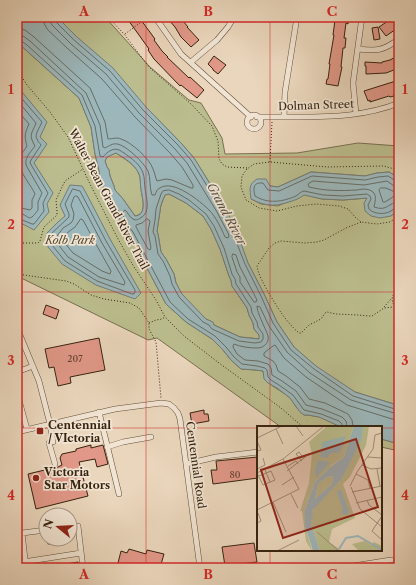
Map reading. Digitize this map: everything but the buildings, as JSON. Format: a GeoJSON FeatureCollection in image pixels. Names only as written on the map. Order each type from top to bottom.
{"type":"FeatureCollection","features":[{"type":"Feature","properties":{"kind":"street"},"geometry":{"type":"LineString","coordinates":[[155,17],[181,54],[251,116],[248,120],[250,128],[258,128],[260,120],[257,116]]}},
{"type":"Feature","properties":{"kind":"street"},"geometry":{"type":"LineString","coordinates":[[191,62],[217,40],[234,17]]}},
{"type":"Feature","properties":{"kind":"street"},"geometry":{"type":"LineString","coordinates":[[284,117],[286,92],[297,17]]}},
{"type":"Feature","properties":{"kind":"street"},"geometry":{"type":"LineString","coordinates":[[356,114],[352,83],[362,17]]}},
{"type":"Feature","properties":{"kind":"street"},"geometry":{"type":"LineString","coordinates":[[358,49],[382,49],[389,47],[399,40]]}},
{"type":"Feature","properties":{"kind":"street","name":"Dolman Street"},"geometry":{"type":"LineString","coordinates":[[251,116],[336,117],[380,110],[399,103]]}},
{"type":"Feature","properties":{"kind":"street"},"geometry":{"type":"LineString","coordinates":[[17,328],[20,342],[39,381],[50,424],[54,464]]}},
{"type":"Feature","properties":{"kind":"street"},"geometry":{"type":"LineString","coordinates":[[17,372],[33,366]]}},
{"type":"Feature","properties":{"kind":"street"},"geometry":{"type":"LineString","coordinates":[[17,393],[27,429]]}},
{"type":"Feature","properties":{"kind":"street"},"geometry":{"type":"LineString","coordinates":[[17,432],[99,412],[162,403]]}},
{"type":"Feature","properties":{"kind":"street","name":"Centennial Road"},"geometry":{"type":"LineString","coordinates":[[162,403],[169,404],[178,413],[180,419],[200,568]]}},
{"type":"Feature","properties":{"kind":"street"},"geometry":{"type":"LineString","coordinates":[[99,412],[119,494]]}},
{"type":"Feature","properties":{"kind":"street"},"geometry":{"type":"LineString","coordinates":[[107,447],[123,442],[151,437]]}},
{"type":"Feature","properties":{"kind":"street"},"geometry":{"type":"LineString","coordinates":[[186,464],[216,457],[257,452]]}},
{"type":"Feature","properties":{"kind":"street"},"geometry":{"type":"LineString","coordinates":[[78,526],[82,568]]}},
{"type":"Feature","properties":{"kind":"street"},"geometry":{"type":"LineString","coordinates":[[26,568],[22,533],[38,531]]}},
{"type":"Feature","properties":{"kind":"street"},"geometry":{"type":"LineString","coordinates":[[17,563],[81,554]]}},
{"type":"Feature","properties":{"kind":"street"},"geometry":{"type":"LineString","coordinates":[[340,568],[391,560]]}},
{"type":"Feature","properties":{"kind":"path"},"geometry":{"type":"LineString","coordinates":[[108,17],[124,34],[149,68],[191,104],[212,126],[218,141],[219,159],[222,164],[227,167],[247,168]]}},
{"type":"Feature","properties":{"kind":"path"},"geometry":{"type":"LineString","coordinates":[[124,34],[148,17]]}},
{"type":"Feature","properties":{"kind":"path","name":"Walter Bean Grand River Trail"},"geometry":{"type":"LineString","coordinates":[[17,69],[27,85],[50,112],[68,137],[126,252],[165,317],[190,340],[281,408],[302,426]]}},
{"type":"Feature","properties":{"kind":"path"},"geometry":{"type":"LineString","coordinates":[[270,162],[272,121]]}},
{"type":"Feature","properties":{"kind":"path"},"geometry":{"type":"LineString","coordinates":[[361,222],[348,209],[339,206],[316,204],[297,206],[277,211],[259,208],[246,200],[241,187],[242,176],[247,168],[254,164],[270,162],[327,167],[384,166],[394,169],[399,173]]}},
{"type":"Feature","properties":{"kind":"path"},"geometry":{"type":"LineString","coordinates":[[17,243],[35,244],[40,241],[44,227],[57,215],[58,211],[56,200],[63,185],[66,181],[83,169]]}},
{"type":"Feature","properties":{"kind":"path"},"geometry":{"type":"LineString","coordinates":[[399,216],[390,222],[377,224],[361,222],[317,242],[305,243],[281,241],[275,243],[269,248],[257,266],[263,283],[276,306],[299,333],[301,333],[309,325],[321,319],[327,312],[372,316],[384,308],[399,289]]}},
{"type":"Feature","properties":{"kind":"path"},"geometry":{"type":"LineString","coordinates":[[17,274],[66,281],[74,284],[91,295],[104,299],[130,303],[139,308],[149,323],[156,342],[162,403]]}},
{"type":"Feature","properties":{"kind":"path"},"geometry":{"type":"LineString","coordinates":[[392,299],[395,308]]}},
{"type":"Feature","properties":{"kind":"path"},"geometry":{"type":"LineString","coordinates":[[384,308],[388,307],[399,310]]}},
{"type":"Feature","properties":{"kind":"path"},"geometry":{"type":"LineString","coordinates":[[149,323],[165,317]]}},
{"type":"Feature","properties":{"kind":"green space"},"geometry":{"type":"Polygon","coordinates":[[[57,17],[105,17],[150,67],[189,100],[201,103],[222,138],[225,154],[297,153],[358,143],[399,146],[399,178],[389,172],[365,176],[311,172],[278,187],[270,186],[251,199],[261,204],[278,206],[303,194],[322,199],[343,200],[368,198],[391,216],[399,209],[399,404],[397,405],[355,392],[330,379],[294,347],[277,322],[248,263],[225,208],[194,158],[57,17]]]}},
{"type":"Feature","properties":{"kind":"green space","name":"Kolb Park"},"geometry":{"type":"Polygon","coordinates":[[[17,42],[79,98],[91,127],[100,179],[109,202],[119,211],[120,221],[129,234],[166,304],[186,322],[212,339],[241,369],[263,371],[266,380],[290,398],[304,415],[320,417],[339,426],[280,426],[157,338],[148,340],[17,276],[17,42]]]}},
{"type":"Feature","properties":{"kind":"green space"},"geometry":{"type":"Polygon","coordinates":[[[116,153],[132,165],[140,176],[143,209],[139,215],[135,216],[115,190],[105,161],[107,157],[116,153]]]}},
{"type":"Feature","properties":{"kind":"green space"},"geometry":{"type":"Polygon","coordinates":[[[169,194],[186,203],[203,216],[220,249],[232,286],[247,308],[254,329],[259,335],[260,339],[240,337],[214,325],[182,295],[176,283],[174,274],[161,252],[157,231],[161,205],[165,195],[169,194]]]}},
{"type":"Feature","properties":{"kind":"green space"},"geometry":{"type":"Polygon","coordinates":[[[382,439],[399,442],[399,451],[382,447],[382,439]]]}},
{"type":"Feature","properties":{"kind":"water","name":"Grand River"},"geometry":{"type":"Polygon","coordinates":[[[17,17],[57,17],[77,37],[113,68],[146,107],[181,143],[194,158],[225,208],[236,229],[248,263],[277,322],[294,347],[316,366],[355,392],[397,405],[399,404],[399,442],[382,439],[382,426],[339,426],[319,417],[304,415],[290,398],[264,379],[263,371],[241,369],[212,339],[186,322],[166,304],[129,234],[120,221],[119,211],[109,202],[100,179],[91,127],[79,98],[17,42],[17,17]],[[116,153],[107,157],[105,161],[115,190],[135,216],[139,215],[143,209],[140,176],[137,170],[126,159],[116,153]],[[169,194],[165,195],[161,205],[157,231],[161,252],[174,274],[176,283],[182,294],[206,319],[213,322],[214,325],[240,337],[259,339],[259,335],[254,329],[247,308],[232,286],[220,249],[211,229],[203,216],[186,203],[169,194]]]}},
{"type":"Feature","properties":{"kind":"water"},"geometry":{"type":"Polygon","coordinates":[[[17,86],[47,122],[40,137],[47,144],[34,163],[53,193],[47,204],[49,212],[34,230],[17,221],[17,86]]]}},
{"type":"Feature","properties":{"kind":"water"},"geometry":{"type":"Polygon","coordinates":[[[311,172],[365,176],[389,172],[399,178],[399,209],[391,216],[380,218],[371,216],[365,211],[364,203],[367,198],[343,200],[322,199],[304,195],[284,204],[274,205],[261,203],[251,199],[251,185],[257,179],[266,179],[270,186],[278,187],[311,172]]]}},
{"type":"Feature","properties":{"kind":"water"},"geometry":{"type":"Polygon","coordinates":[[[70,185],[82,186],[85,191],[141,293],[135,299],[96,285],[62,264],[48,247],[47,233],[65,216],[60,205],[70,185]]]}},
{"type":"Feature","properties":{"kind":"place","name":"Centennial / VIctoria"},"geometry":{"type":"Point","coordinates":[40,431]}},
{"type":"Feature","properties":{"kind":"place","name":"Victoria Star Motors"},"geometry":{"type":"Point","coordinates":[36,478]}}]}
